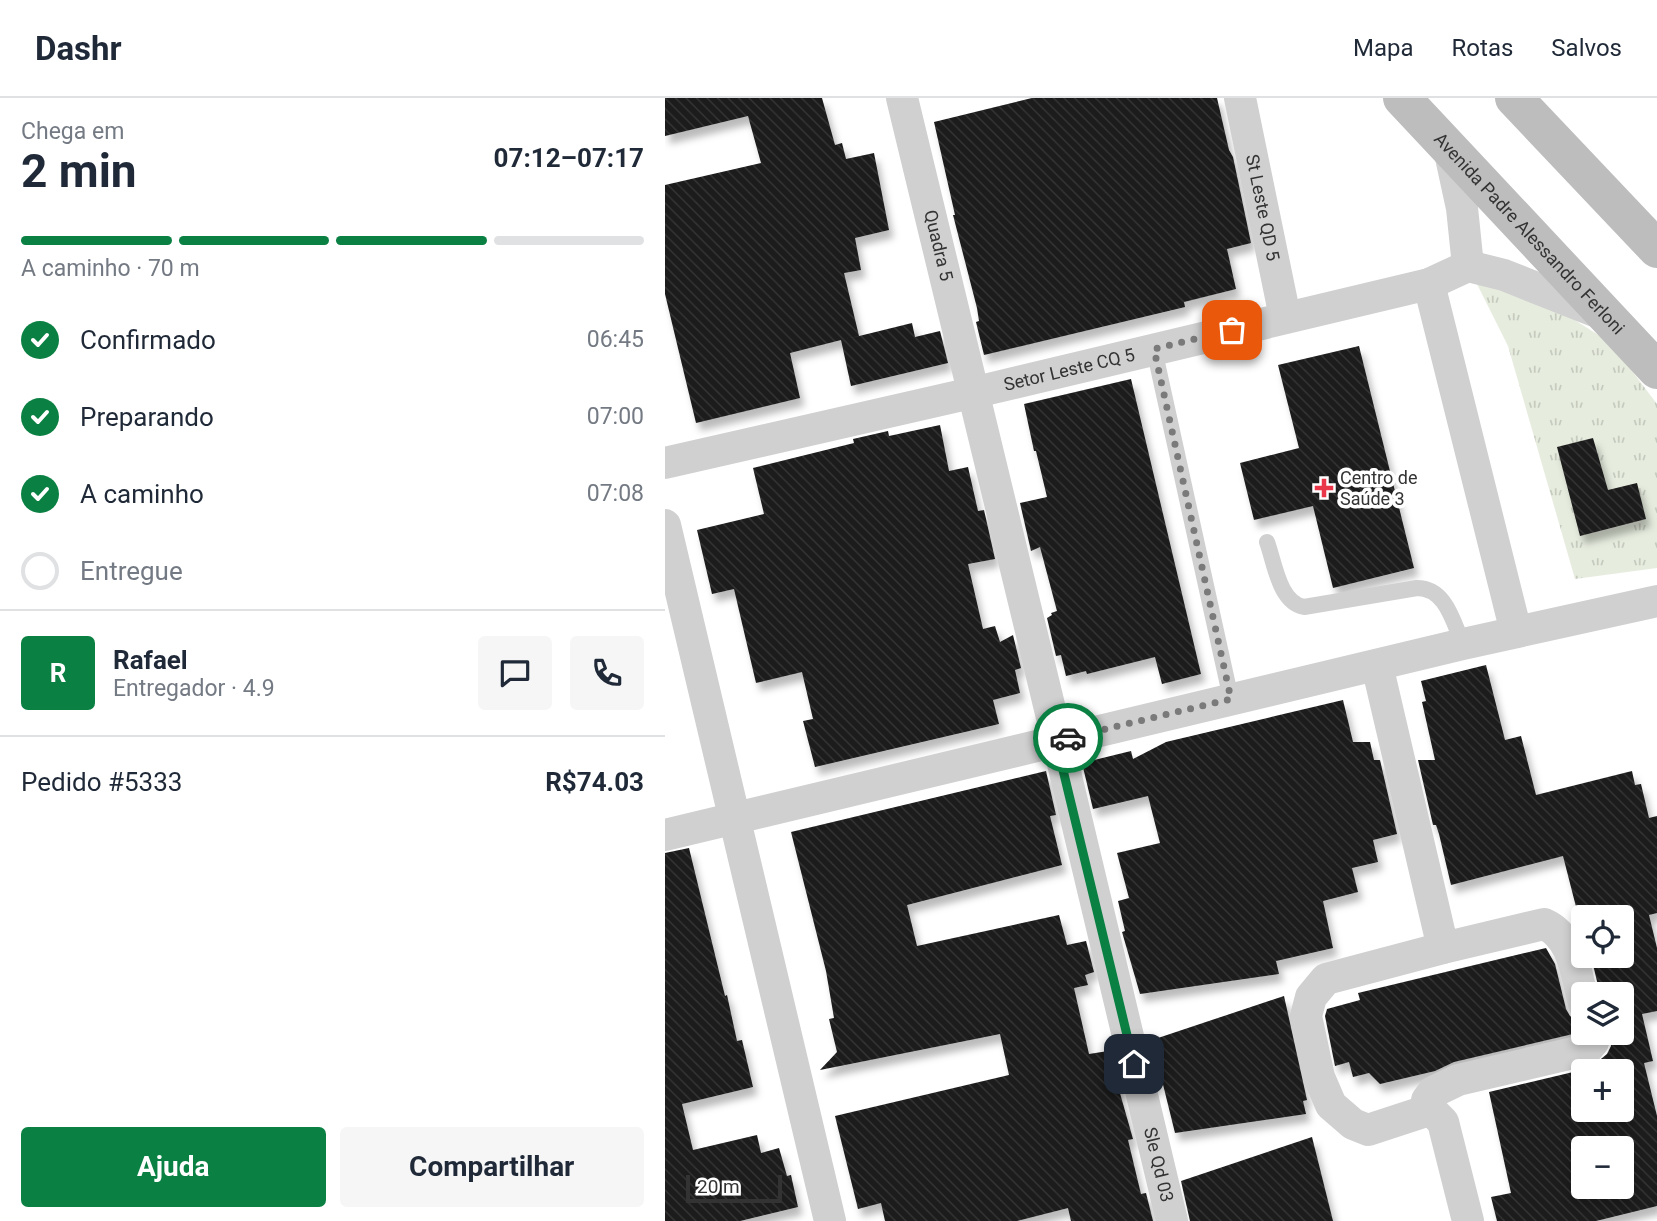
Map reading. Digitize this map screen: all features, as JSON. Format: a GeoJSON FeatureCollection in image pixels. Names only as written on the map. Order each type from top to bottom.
{"type":"FeatureCollection","features":[{"type":"Feature","properties":{"kind":"main road","name":"Avenida Padre Alessandro Ferloni"},"geometry":{"type":"LineString","coordinates":[[1402,98],[1657,370]]}},
{"type":"Feature","properties":{"kind":"main road"},"geometry":{"type":"LineString","coordinates":[[1514,98],[1657,249]]}},
{"type":"Feature","properties":{"kind":"street","name":"St Leste QD 5"},"geometry":{"type":"LineString","coordinates":[[1240,98],[1285,317]]}},
{"type":"Feature","properties":{"kind":"street","name":"Quadra 5"},"geometry":{"type":"LineString","coordinates":[[911,100],[1056,741]]}},
{"type":"Feature","properties":{"kind":"street"},"geometry":{"type":"LineString","coordinates":[[1449,148],[1462,208],[1468,266],[1504,275],[1606,316]]}},
{"type":"Feature","properties":{"kind":"street","name":"Setor Leste CQ 5"},"geometry":{"type":"LineString","coordinates":[[665,463],[1429,284],[1468,266]]}},
{"type":"Feature","properties":{"kind":"street"},"geometry":{"type":"LineString","coordinates":[[1429,284],[1516,632]]}},
{"type":"Feature","properties":{"kind":"street"},"geometry":{"type":"LineString","coordinates":[[665,524],[830,1221]]}},
{"type":"Feature","properties":{"kind":"street"},"geometry":{"type":"LineString","coordinates":[[665,835],[1463,644],[1657,601]]}},
{"type":"Feature","properties":{"kind":"street"},"geometry":{"type":"LineString","coordinates":[[1377,665],[1443,948]]}},
{"type":"Feature","properties":{"kind":"street","name":"Sle Qd 03"},"geometry":{"type":"LineString","coordinates":[[1056,741],[1172,1221]]}},
{"type":"Feature","properties":{"kind":"street"},"geometry":{"type":"LineString","coordinates":[[1468,1221],[1443,1122],[1435,1114],[1426,1111],[1368,1130],[1353,1124],[1331,1105],[1319,1077],[1306,1016],[1311,997],[1326,979],[1544,924],[1556,929],[1564,938],[1578,982]]}},
{"type":"Feature","properties":{"kind":"street"},"geometry":{"type":"LineString","coordinates":[[1426,1111],[1427,1100],[1433,1092],[1458,1080],[1586,1050],[1590,1045]]}},
{"type":"Feature","properties":{"kind":"lane"},"geometry":{"type":"LineString","coordinates":[[1154,349],[1231,699]]}},
{"type":"Feature","properties":{"kind":"lane"},"geometry":{"type":"LineString","coordinates":[[1267,542],[1286,597],[1295,604],[1304,607],[1417,588],[1431,589],[1442,598],[1463,644]]}},
{"type":"Feature","properties":{"kind":"green space"},"geometry":{"type":"Polygon","coordinates":[[[1468,266],[1529,291],[1611,343],[1657,404],[1657,568],[1575,579],[1508,346],[1468,266]]]}},
{"type":"Feature","properties":{"kind":"building"},"geometry":{"type":"Polygon","coordinates":[[[665,98],[822,98],[835,145],[842,143],[846,159],[874,153],[889,230],[855,238],[861,270],[844,273],[859,336],[843,340],[912,323],[915,337],[940,331],[948,363],[851,386],[841,340],[790,353],[800,398],[696,423],[665,294],[665,185],[761,163],[748,116],[665,136],[665,98]]]}},
{"type":"Feature","properties":{"kind":"building"},"geometry":{"type":"Polygon","coordinates":[[[1032,98],[1217,98],[1233,157],[1251,243],[1227,249],[1236,289],[1184,302],[1185,307],[984,355],[976,322],[979,321],[977,308],[953,215],[934,122],[1032,98]]]}},
{"type":"Feature","properties":{"kind":"building"},"geometry":{"type":"Polygon","coordinates":[[[1359,346],[1414,568],[1333,588],[1313,506],[1254,520],[1240,463],[1299,448],[1278,365],[1359,346]]]}},
{"type":"Feature","properties":{"kind":"building"},"geometry":{"type":"Polygon","coordinates":[[[1131,379],[1201,674],[1162,684],[1155,657],[1087,674],[1086,671],[1066,676],[1061,655],[1056,656],[1047,618],[1057,611],[1040,547],[1031,551],[1020,503],[1047,497],[1024,404],[1131,379]]]}},
{"type":"Feature","properties":{"kind":"building"},"geometry":{"type":"Polygon","coordinates":[[[940,425],[949,471],[968,467],[978,511],[984,510],[995,559],[968,564],[983,629],[995,626],[1000,642],[1013,635],[1021,668],[1015,670],[1020,693],[993,700],[999,724],[815,767],[803,721],[813,719],[802,672],[756,683],[734,589],[712,594],[697,530],[764,514],[753,468],[854,443],[853,439],[888,431],[889,436],[940,425]]]}},
{"type":"Feature","properties":{"kind":"building"},"geometry":{"type":"Polygon","coordinates":[[[1593,438],[1608,490],[1637,483],[1646,519],[1580,536],[1557,447],[1593,438]]]}},
{"type":"Feature","properties":{"kind":"building"},"geometry":{"type":"Polygon","coordinates":[[[1486,665],[1505,740],[1521,736],[1536,795],[1632,771],[1635,785],[1641,784],[1649,818],[1657,816],[1657,913],[1649,915],[1657,948],[1657,1011],[1642,1014],[1653,1061],[1644,1063],[1657,1116],[1657,1206],[1596,1221],[1497,1221],[1491,1197],[1511,1193],[1489,1092],[1571,1073],[1571,1122],[1634,1122],[1634,1059],[1601,1059],[1611,1045],[1634,1045],[1634,982],[1597,982],[1594,968],[1634,968],[1634,905],[1576,905],[1563,856],[1451,885],[1418,760],[1435,760],[1422,702],[1426,701],[1421,681],[1486,665]]]}},
{"type":"Feature","properties":{"kind":"building"},"geometry":{"type":"Polygon","coordinates":[[[1343,700],[1353,742],[1370,742],[1374,760],[1380,760],[1397,834],[1373,840],[1378,862],[1352,868],[1358,892],[1323,901],[1333,948],[1276,961],[1279,974],[1140,994],[1122,932],[1125,931],[1118,901],[1129,898],[1117,853],[1160,843],[1148,796],[1093,809],[1082,763],[1131,751],[1133,759],[1166,742],[1343,700]]]}},
{"type":"Feature","properties":{"kind":"building"},"geometry":{"type":"Polygon","coordinates":[[[1046,771],[1056,815],[1050,816],[1062,865],[907,905],[917,946],[1059,915],[1067,945],[1086,941],[1094,972],[1085,975],[1088,985],[1074,988],[1089,1054],[1108,1051],[1133,1139],[1128,1140],[1141,1194],[1146,1193],[1153,1221],[1071,1221],[1068,1208],[1017,1221],[885,1221],[881,1203],[858,1209],[835,1116],[1009,1075],[1000,1034],[820,1070],[837,1052],[829,1019],[834,1018],[826,971],[791,832],[1046,771]]]}},
{"type":"Feature","properties":{"kind":"building"},"geometry":{"type":"Polygon","coordinates":[[[689,848],[737,1041],[742,1040],[753,1087],[682,1104],[693,1150],[757,1135],[761,1153],[779,1148],[787,1176],[791,1175],[798,1207],[740,1221],[665,1221],[665,853],[689,848]]]}},
{"type":"Feature","properties":{"kind":"building"},"geometry":{"type":"Polygon","coordinates":[[[1546,948],[1555,964],[1566,1009],[1571,1017],[1571,1034],[1454,1062],[1435,1071],[1380,1084],[1369,1073],[1353,1077],[1349,1062],[1335,1066],[1325,1016],[1327,1009],[1360,1000],[1358,993],[1546,948]]]}},
{"type":"Feature","properties":{"kind":"building"},"geometry":{"type":"Polygon","coordinates":[[[1284,996],[1307,1100],[1303,1101],[1306,1114],[1175,1133],[1152,1040],[1284,996]]]}},
{"type":"Feature","properties":{"kind":"building"},"geometry":{"type":"Polygon","coordinates":[[[1312,1137],[1333,1221],[1190,1221],[1181,1181],[1312,1137]]]}},
{"type":"Feature","properties":{"kind":"way so far"},"geometry":{"type":"LineString","coordinates":[[1068,738],[1231,699],[1154,349],[1232,330]]}},
{"type":"Feature","properties":{"kind":"place","name":"Centro de Saúde 3"},"geometry":{"type":"Point","coordinates":[1324,488]}},
{"type":"Feature","properties":{"kind":"route"},"geometry":{"type":"LineString","coordinates":[[1068,738],[1056,741],[1134,1064]]}}]}
